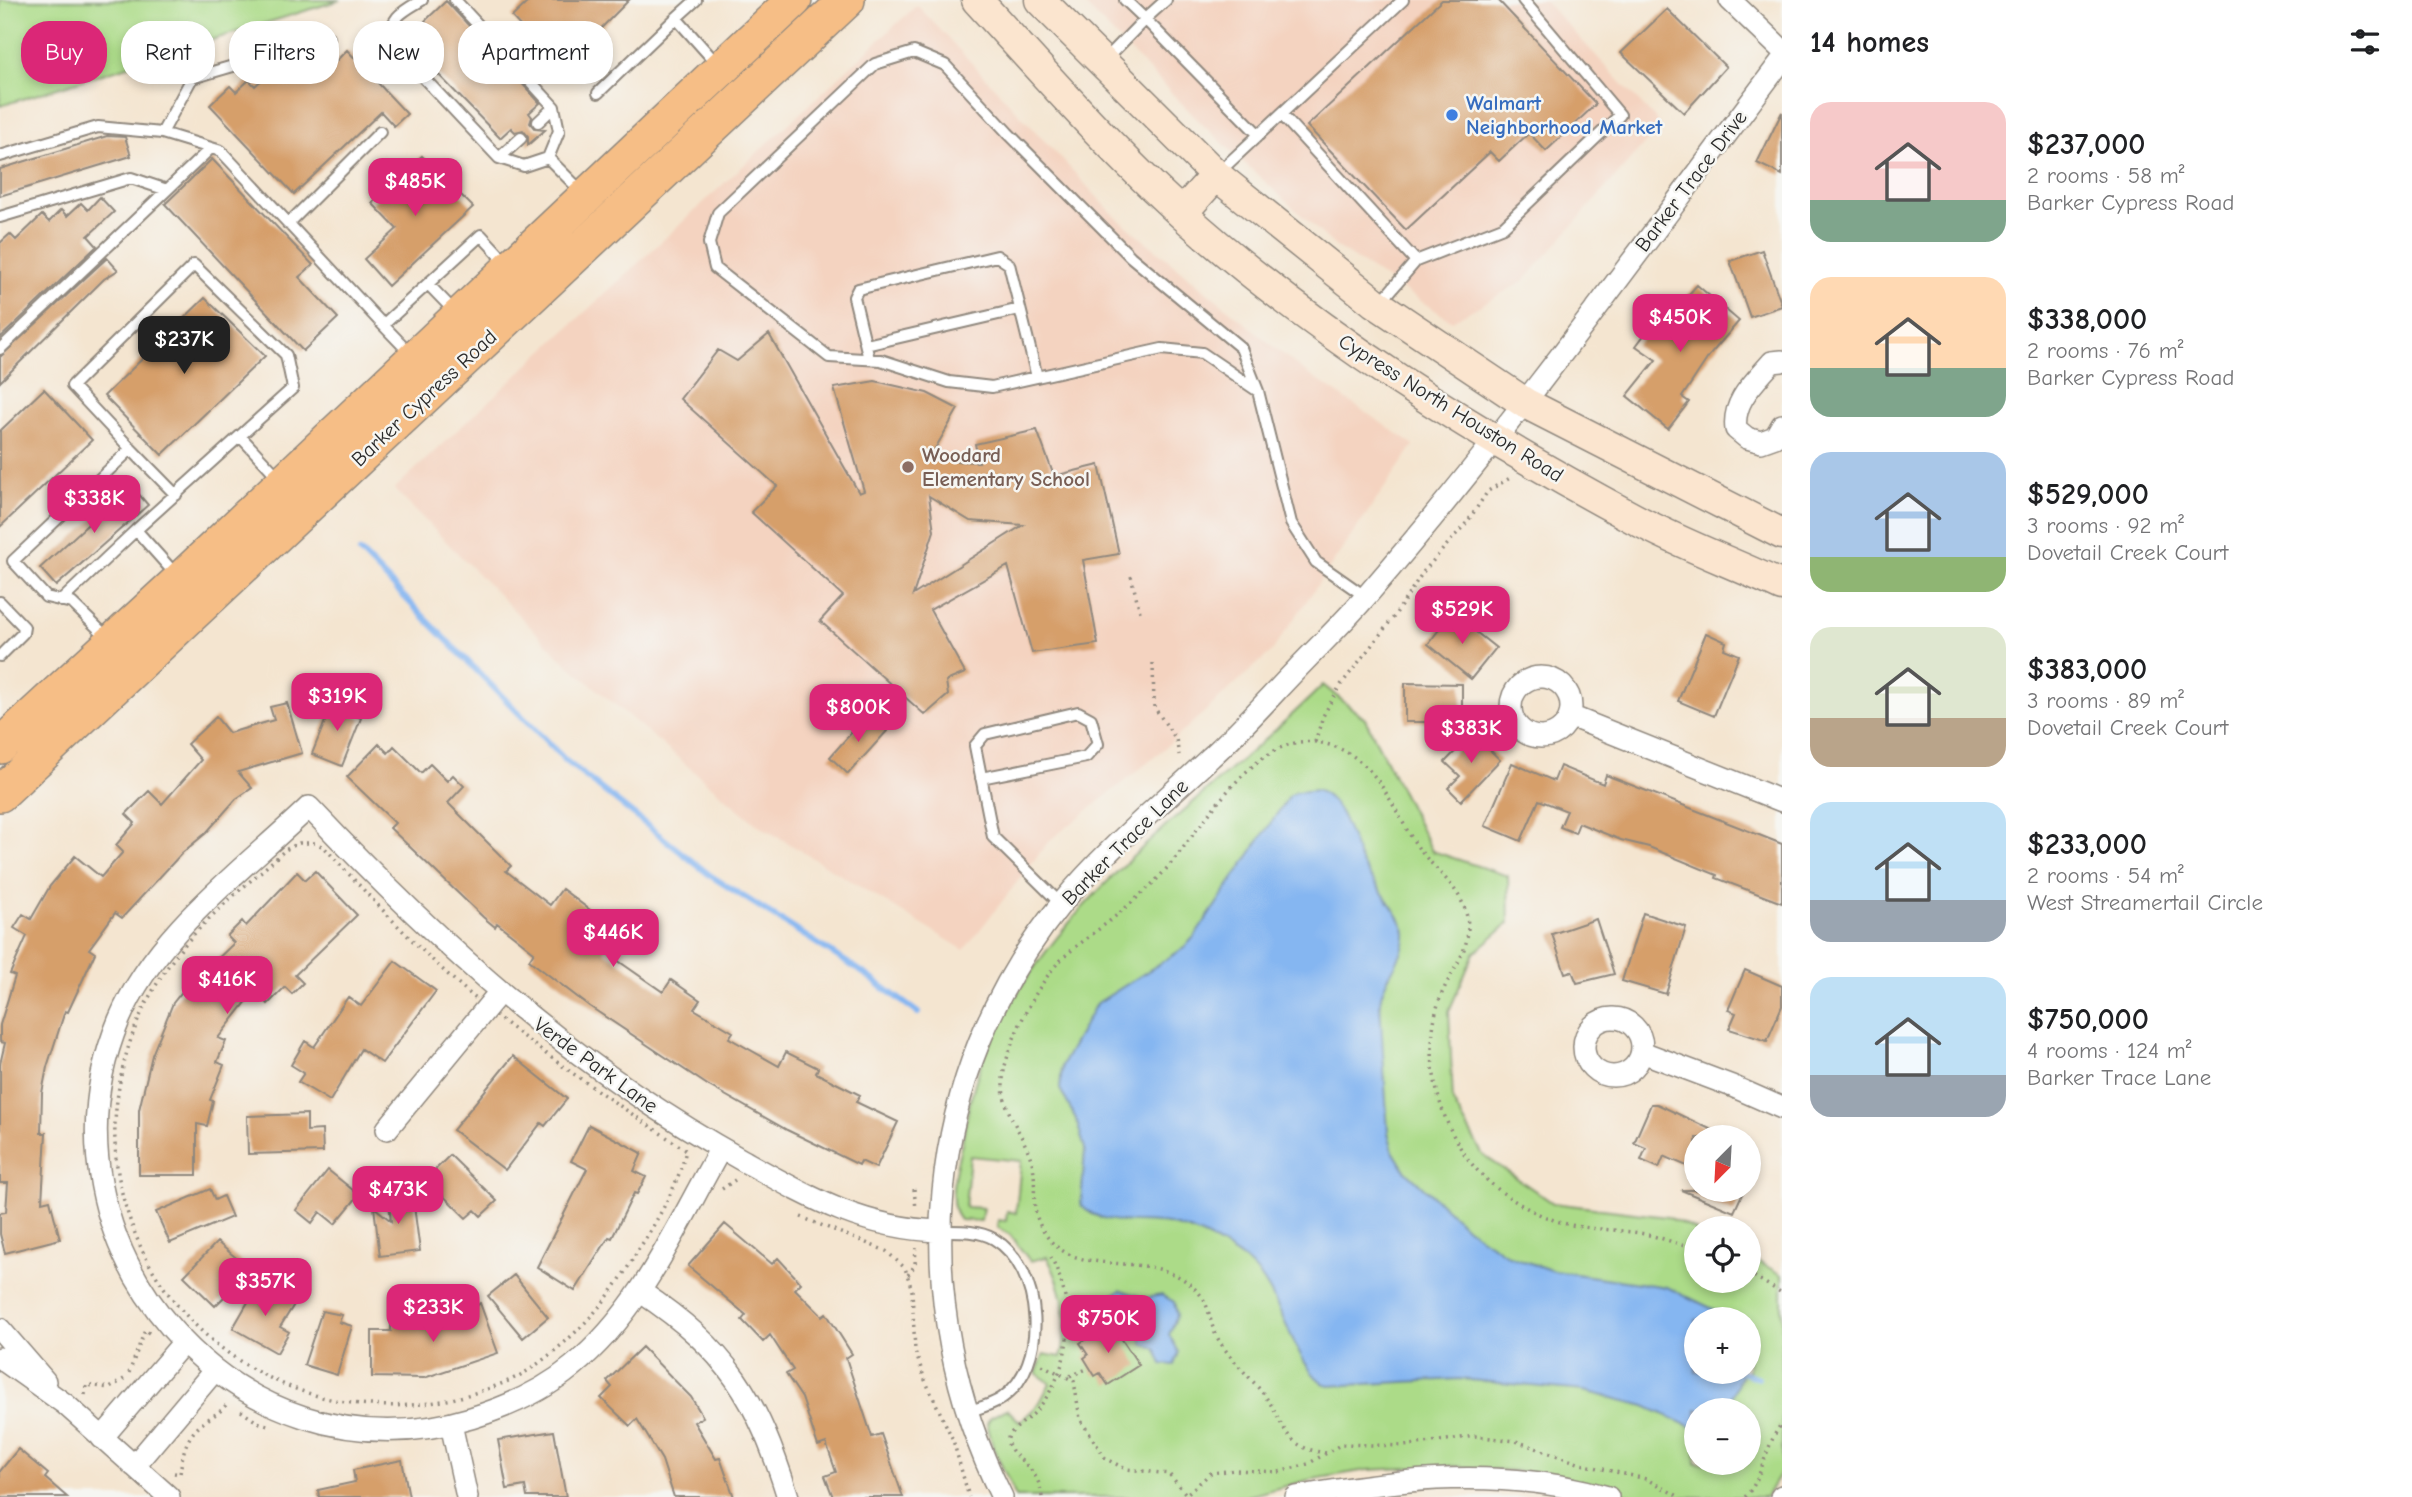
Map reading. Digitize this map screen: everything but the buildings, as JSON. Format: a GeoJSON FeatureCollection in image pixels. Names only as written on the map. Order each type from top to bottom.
{"type":"FeatureCollection","features":[{"type":"Feature","properties":{"kind":"main road","name":"Barker Cypress Road"},"geometry":{"type":"LineString","coordinates":[[0,794],[192,593],[284,482],[794,0]]}},
{"type":"Feature","properties":{"kind":"main road","name":"Barker Cypress Road"},"geometry":{"type":"LineString","coordinates":[[0,746],[112,643],[192,593],[612,221],[847,0]]}},
{"type":"Feature","properties":{"kind":"main road","name":"Cypress North Houston Road"},"geometry":{"type":"LineString","coordinates":[[977,0],[1089,122],[1182,213],[1290,304],[1399,381],[1497,440],[1635,519],[1782,586]]}},
{"type":"Feature","properties":{"kind":"main road","name":"Cypress North Houston Road"},"geometry":{"type":"LineString","coordinates":[[1040,0],[1216,175],[1378,305],[1525,403],[1782,534]]}},
{"type":"Feature","properties":{"kind":"main road"},"geometry":{"type":"LineString","coordinates":[[1182,213],[1216,175]]}},
{"type":"Feature","properties":{"kind":"main road"},"geometry":{"type":"LineString","coordinates":[[586,197],[612,221]]}},
{"type":"Feature","properties":{"kind":"street"},"geometry":{"type":"LineString","coordinates":[[1730,0],[1782,50]]}},
{"type":"Feature","properties":{"kind":"street","name":"Barker Trace Drive"},"geometry":{"type":"LineString","coordinates":[[1525,403],[1782,60]]}},
{"type":"Feature","properties":{"kind":"street"},"geometry":{"type":"LineString","coordinates":[[1782,361],[1772,362],[1740,401],[1734,415],[1736,429],[1747,438],[1761,442],[1775,437],[1782,425]]}},
{"type":"Feature","properties":{"kind":"street","name":"Barker Trace Lane"},"geometry":{"type":"LineString","coordinates":[[1002,1497],[967,1412],[948,1335],[939,1231],[943,1179],[952,1126],[986,1023],[1017,965],[1061,904],[1104,857],[1220,749],[1366,597],[1525,403]]}},
{"type":"Feature","properties":{"kind":"street"},"geometry":{"type":"LineString","coordinates":[[1570,716],[1782,801]]}},
{"type":"Feature","properties":{"kind":"street","name":"Verde Park Lane"},"geometry":{"type":"LineString","coordinates":[[178,1349],[138,1285],[119,1248],[106,1209],[96,1124],[108,1054],[119,1020],[155,958],[182,927],[309,807],[493,1000],[629,1092],[721,1148],[825,1204],[861,1219],[900,1229],[939,1231]]}},
{"type":"Feature","properties":{"kind":"street"},"geometry":{"type":"LineString","coordinates":[[387,1129],[493,1000]]}},
{"type":"Feature","properties":{"kind":"street"},"geometry":{"type":"LineString","coordinates":[[1642,1052],[1782,1108]]}},
{"type":"Feature","properties":{"kind":"street"},"geometry":{"type":"LineString","coordinates":[[102,1438],[178,1349],[206,1371],[285,1409],[333,1423],[375,1429],[451,1424],[530,1396],[570,1369],[596,1345],[641,1292],[721,1148]]}},
{"type":"Feature","properties":{"kind":"street"},"geometry":{"type":"LineString","coordinates":[[641,1292],[701,1337],[731,1371],[755,1407],[771,1444],[788,1497]]}},
{"type":"Feature","properties":{"kind":"street"},"geometry":{"type":"LineString","coordinates":[[0,1329],[65,1404],[169,1497]]}},
{"type":"Feature","properties":{"kind":"street"},"geometry":{"type":"LineString","coordinates":[[0,1358],[65,1404]]}},
{"type":"Feature","properties":{"kind":"street"},"geometry":{"type":"LineString","coordinates":[[134,1466],[206,1371]]}},
{"type":"Feature","properties":{"kind":"street"},"geometry":{"type":"LineString","coordinates":[[451,1424],[467,1497]]}},
{"type":"Feature","properties":{"kind":"street"},"geometry":{"type":"LineString","coordinates":[[1296,1497],[1359,1486],[1483,1487],[1608,1497]]}},
{"type":"Feature","properties":{"kind":"lane"},"geometry":{"type":"LineString","coordinates":[[394,0],[402,12]]}},
{"type":"Feature","properties":{"kind":"lane"},"geometry":{"type":"LineString","coordinates":[[422,0],[402,12],[391,23],[389,41],[499,158],[524,166],[548,158],[559,131],[554,107],[455,0]]}},
{"type":"Feature","properties":{"kind":"lane"},"geometry":{"type":"LineString","coordinates":[[598,93],[696,0]]}},
{"type":"Feature","properties":{"kind":"lane"},"geometry":{"type":"LineString","coordinates":[[1125,0],[1259,135]]}},
{"type":"Feature","properties":{"kind":"lane"},"geometry":{"type":"LineString","coordinates":[[1102,63],[1166,0]]}},
{"type":"Feature","properties":{"kind":"lane"},"geometry":{"type":"LineString","coordinates":[[1216,175],[1403,0]]}},
{"type":"Feature","properties":{"kind":"lane"},"geometry":{"type":"LineString","coordinates":[[1378,305],[1416,261],[1503,227],[1620,115],[1523,0]]}},
{"type":"Feature","properties":{"kind":"lane"},"geometry":{"type":"LineString","coordinates":[[676,19],[721,69]]}},
{"type":"Feature","properties":{"kind":"lane"},"geometry":{"type":"LineString","coordinates":[[1258,391],[1202,353],[1162,349],[992,387],[949,382],[881,359],[829,357],[715,268],[709,243],[718,213],[875,64],[914,52],[945,65],[1131,257],[1241,348],[1258,391],[1291,523],[1316,562],[1366,597]]}},
{"type":"Feature","properties":{"kind":"lane"},"geometry":{"type":"LineString","coordinates":[[162,133],[192,78],[229,67]]}},
{"type":"Feature","properties":{"kind":"lane"},"geometry":{"type":"LineString","coordinates":[[538,122],[554,107]]}},
{"type":"Feature","properties":{"kind":"lane"},"geometry":{"type":"LineString","coordinates":[[1281,114],[1416,261]]}},
{"type":"Feature","properties":{"kind":"lane"},"geometry":{"type":"LineString","coordinates":[[0,156],[98,127],[162,133],[220,151],[415,358]]}},
{"type":"Feature","properties":{"kind":"lane"},"geometry":{"type":"LineString","coordinates":[[288,223],[380,132]]}},
{"type":"Feature","properties":{"kind":"lane"},"geometry":{"type":"LineString","coordinates":[[499,158],[521,138]]}},
{"type":"Feature","properties":{"kind":"lane"},"geometry":{"type":"LineString","coordinates":[[0,349],[211,148]]}},
{"type":"Feature","properties":{"kind":"lane"},"geometry":{"type":"LineString","coordinates":[[548,158],[586,197]]}},
{"type":"Feature","properties":{"kind":"lane"},"geometry":{"type":"LineString","coordinates":[[0,217],[131,178],[167,190]]}},
{"type":"Feature","properties":{"kind":"lane"},"geometry":{"type":"LineString","coordinates":[[383,325],[481,234],[511,267]]}},
{"type":"Feature","properties":{"kind":"lane"},"geometry":{"type":"LineString","coordinates":[[869,359],[854,297],[858,289],[990,256],[1002,258],[1009,264],[1037,377]]}},
{"type":"Feature","properties":{"kind":"lane"},"geometry":{"type":"LineString","coordinates":[[61,601],[293,388],[286,355],[194,265],[72,386],[176,495]]}},
{"type":"Feature","properties":{"kind":"lane"},"geometry":{"type":"LineString","coordinates":[[428,284],[459,317]]}},
{"type":"Feature","properties":{"kind":"lane"},"geometry":{"type":"LineString","coordinates":[[866,345],[1020,309]]}},
{"type":"Feature","properties":{"kind":"lane"},"geometry":{"type":"LineString","coordinates":[[240,436],[284,482]]}},
{"type":"Feature","properties":{"kind":"lane"},"geometry":{"type":"LineString","coordinates":[[112,643],[72,603],[46,597],[13,561],[131,449]]}},
{"type":"Feature","properties":{"kind":"lane"},"geometry":{"type":"LineString","coordinates":[[136,530],[192,593]]}},
{"type":"Feature","properties":{"kind":"lane"},"geometry":{"type":"LineString","coordinates":[[0,602],[24,627],[23,633],[0,656]]}},
{"type":"Feature","properties":{"kind":"lane"},"geometry":{"type":"LineString","coordinates":[[981,778],[1087,757],[1098,744],[1091,719],[1077,712],[985,734],[975,746],[981,778],[993,837],[1061,904]]}},
{"type":"Feature","properties":{"kind":"lane"},"geometry":{"type":"LineString","coordinates":[[939,1231],[973,1232],[992,1238],[1009,1250],[1023,1269],[1032,1294],[1035,1316],[1031,1345],[1017,1383],[1002,1398],[967,1412]]}},
{"type":"Feature","properties":{"kind":"path"},"geometry":{"type":"LineString","coordinates":[[1315,742],[1323,716],[1340,686],[1393,618],[1423,572],[1468,521],[1488,491],[1510,478]]}},
{"type":"Feature","properties":{"kind":"path"},"geometry":{"type":"LineString","coordinates":[[1130,576],[1140,612]]}},
{"type":"Feature","properties":{"kind":"path"},"geometry":{"type":"LineString","coordinates":[[1153,663],[1154,707],[1176,739],[1179,755]]}},
{"type":"Feature","properties":{"kind":"path"},"geometry":{"type":"LineString","coordinates":[[1326,1453],[1307,1449],[1288,1436],[1264,1394],[1222,1344],[1205,1302],[1191,1285],[1148,1265],[1098,1263],[1076,1258],[1049,1239],[1034,1208],[1032,1165],[1008,1113],[1003,1090],[1006,1060],[1035,999],[1057,963],[1157,879],[1177,859],[1224,793],[1242,775],[1280,750],[1300,743],[1315,742],[1350,755],[1375,776],[1388,792],[1417,846],[1451,884],[1463,904],[1467,940],[1438,1003],[1434,1045],[1441,1108],[1462,1152],[1502,1192],[1546,1217],[1578,1227],[1644,1234],[1684,1246]]}},
{"type":"Feature","properties":{"kind":"path"},"geometry":{"type":"LineString","coordinates":[[306,842],[324,847],[382,910],[493,1000],[588,1085],[686,1150],[679,1179],[615,1290],[581,1329],[527,1372],[475,1393],[433,1403],[386,1407],[338,1402],[291,1389],[247,1367],[198,1329],[160,1285],[131,1226],[117,1177],[114,1135],[119,1082],[132,1031],[163,972],[203,926],[285,850],[306,842]]}},
{"type":"Feature","properties":{"kind":"path"},"geometry":{"type":"LineString","coordinates":[[717,1194],[735,1180]]}},
{"type":"Feature","properties":{"kind":"path"},"geometry":{"type":"LineString","coordinates":[[914,1189],[916,1212]]}},
{"type":"Feature","properties":{"kind":"path"},"geometry":{"type":"LineString","coordinates":[[916,1245],[915,1265],[908,1275],[912,1290],[911,1326],[915,1351],[925,1380],[953,1440],[970,1497]]}},
{"type":"Feature","properties":{"kind":"path"},"geometry":{"type":"LineString","coordinates":[[1042,1497],[1033,1469],[1011,1450],[1007,1441],[1009,1434],[1043,1402],[1059,1373],[1066,1347],[1069,1317],[1063,1285],[1051,1257]]}},
{"type":"Feature","properties":{"kind":"path"},"geometry":{"type":"LineString","coordinates":[[1761,1281],[1782,1293]]}},
{"type":"Feature","properties":{"kind":"path"},"geometry":{"type":"LineString","coordinates":[[86,1385],[110,1388],[126,1377],[145,1330],[178,1349]]}},
{"type":"Feature","properties":{"kind":"path"},"geometry":{"type":"LineString","coordinates":[[1040,1363],[1068,1376],[1077,1390],[1080,1419],[1106,1459],[1126,1469],[1169,1474],[1184,1495],[1211,1473],[1236,1470],[1279,1472],[1308,1464],[1349,1443],[1403,1446],[1454,1437],[1487,1436],[1516,1441],[1581,1464],[1646,1479],[1680,1497]]}},
{"type":"Feature","properties":{"kind":"path"},"geometry":{"type":"LineString","coordinates":[[1068,1376],[1089,1368]]}},
{"type":"Feature","properties":{"kind":"path"},"geometry":{"type":"LineString","coordinates":[[206,1371],[228,1402],[257,1422],[280,1428]]}},
{"type":"Feature","properties":{"kind":"path"},"geometry":{"type":"LineString","coordinates":[[180,1474],[183,1446],[191,1434],[223,1411],[228,1402]]}},
{"type":"Feature","properties":{"kind":"path"},"geometry":{"type":"LineString","coordinates":[[1745,1497],[1756,1483],[1768,1444],[1782,1423]]}},
{"type":"Feature","properties":{"kind":"shaded area"},"geometry":{"type":"Polygon","coordinates":[[[1080,0],[1544,0],[1661,125],[1524,281],[1452,321],[1335,246],[1201,123],[1080,0]]]}},
{"type":"Feature","properties":{"kind":"shaded area","name":"Woodard Elementary School"},"geometry":{"type":"Polygon","coordinates":[[[917,5],[1116,217],[1301,369],[1414,445],[1272,651],[1150,761],[1049,841],[964,950],[755,823],[567,664],[394,489],[917,5]]]}},
{"type":"Feature","properties":{"kind":"green space"},"geometry":{"type":"Polygon","coordinates":[[[0,0],[340,0],[273,21],[229,21],[229,35],[215,39],[215,21],[121,21],[121,68],[107,73],[107,21],[21,21],[21,84],[71,84],[0,106],[0,0]]]}},
{"type":"Feature","properties":{"kind":"green space"},"geometry":{"type":"Polygon","coordinates":[[[1323,685],[1365,719],[1432,851],[1508,876],[1509,923],[1474,953],[1449,1011],[1453,1102],[1483,1155],[1553,1203],[1667,1217],[1684,1225],[1684,1293],[1761,1293],[1761,1263],[1782,1275],[1782,1470],[1766,1497],[1638,1497],[1540,1473],[1450,1466],[1367,1470],[1308,1480],[1245,1497],[1016,1497],[993,1447],[987,1423],[991,1417],[1007,1409],[1020,1422],[1039,1404],[1050,1383],[1036,1373],[1044,1354],[1061,1357],[1065,1331],[1064,1306],[1058,1281],[1047,1257],[1030,1261],[1010,1235],[997,1227],[998,1220],[1006,1221],[1007,1211],[1016,1213],[1021,1161],[970,1156],[965,1207],[983,1208],[981,1221],[960,1220],[956,1213],[953,1204],[955,1171],[970,1101],[983,1060],[1012,1002],[1048,949],[1089,901],[1133,856],[1323,685]]]}},
{"type":"Feature","properties":{"kind":"water"},"geometry":{"type":"Polygon","coordinates":[[[1317,790],[1335,804],[1364,867],[1394,909],[1405,932],[1402,950],[1381,995],[1380,1004],[1388,1132],[1393,1151],[1404,1169],[1467,1228],[1509,1256],[1554,1271],[1667,1287],[1709,1307],[1684,1307],[1684,1384],[1737,1384],[1731,1398],[1684,1398],[1684,1424],[1645,1406],[1584,1391],[1459,1379],[1328,1386],[1316,1377],[1306,1364],[1270,1292],[1248,1263],[1210,1239],[1188,1230],[1167,1224],[1109,1220],[1089,1212],[1081,1205],[1085,1149],[1076,1119],[1060,1089],[1062,1065],[1096,1004],[1184,948],[1195,936],[1289,796],[1296,792],[1317,790]]]}},
{"type":"Feature","properties":{"kind":"water"},"geometry":{"type":"Polygon","coordinates":[[[1121,1290],[1144,1298],[1162,1295],[1174,1302],[1177,1315],[1169,1335],[1179,1352],[1174,1365],[1162,1364],[1155,1348],[1143,1344],[1141,1335],[1132,1329],[1133,1319],[1127,1312],[1110,1308],[1109,1297],[1121,1290]]]}},
{"type":"Feature","properties":{"kind":"waterway"},"geometry":{"type":"LineString","coordinates":[[360,552],[566,761],[711,876],[865,974],[918,1013]]}},
{"type":"Feature","properties":{"kind":"place","name":"Walmart Neighborhood Market"},"geometry":{"type":"Point","coordinates":[1452,115]}},
{"type":"Feature","properties":{"kind":"place","name":"Woodard Elementary School"},"geometry":{"type":"Point","coordinates":[908,467]}}]}
